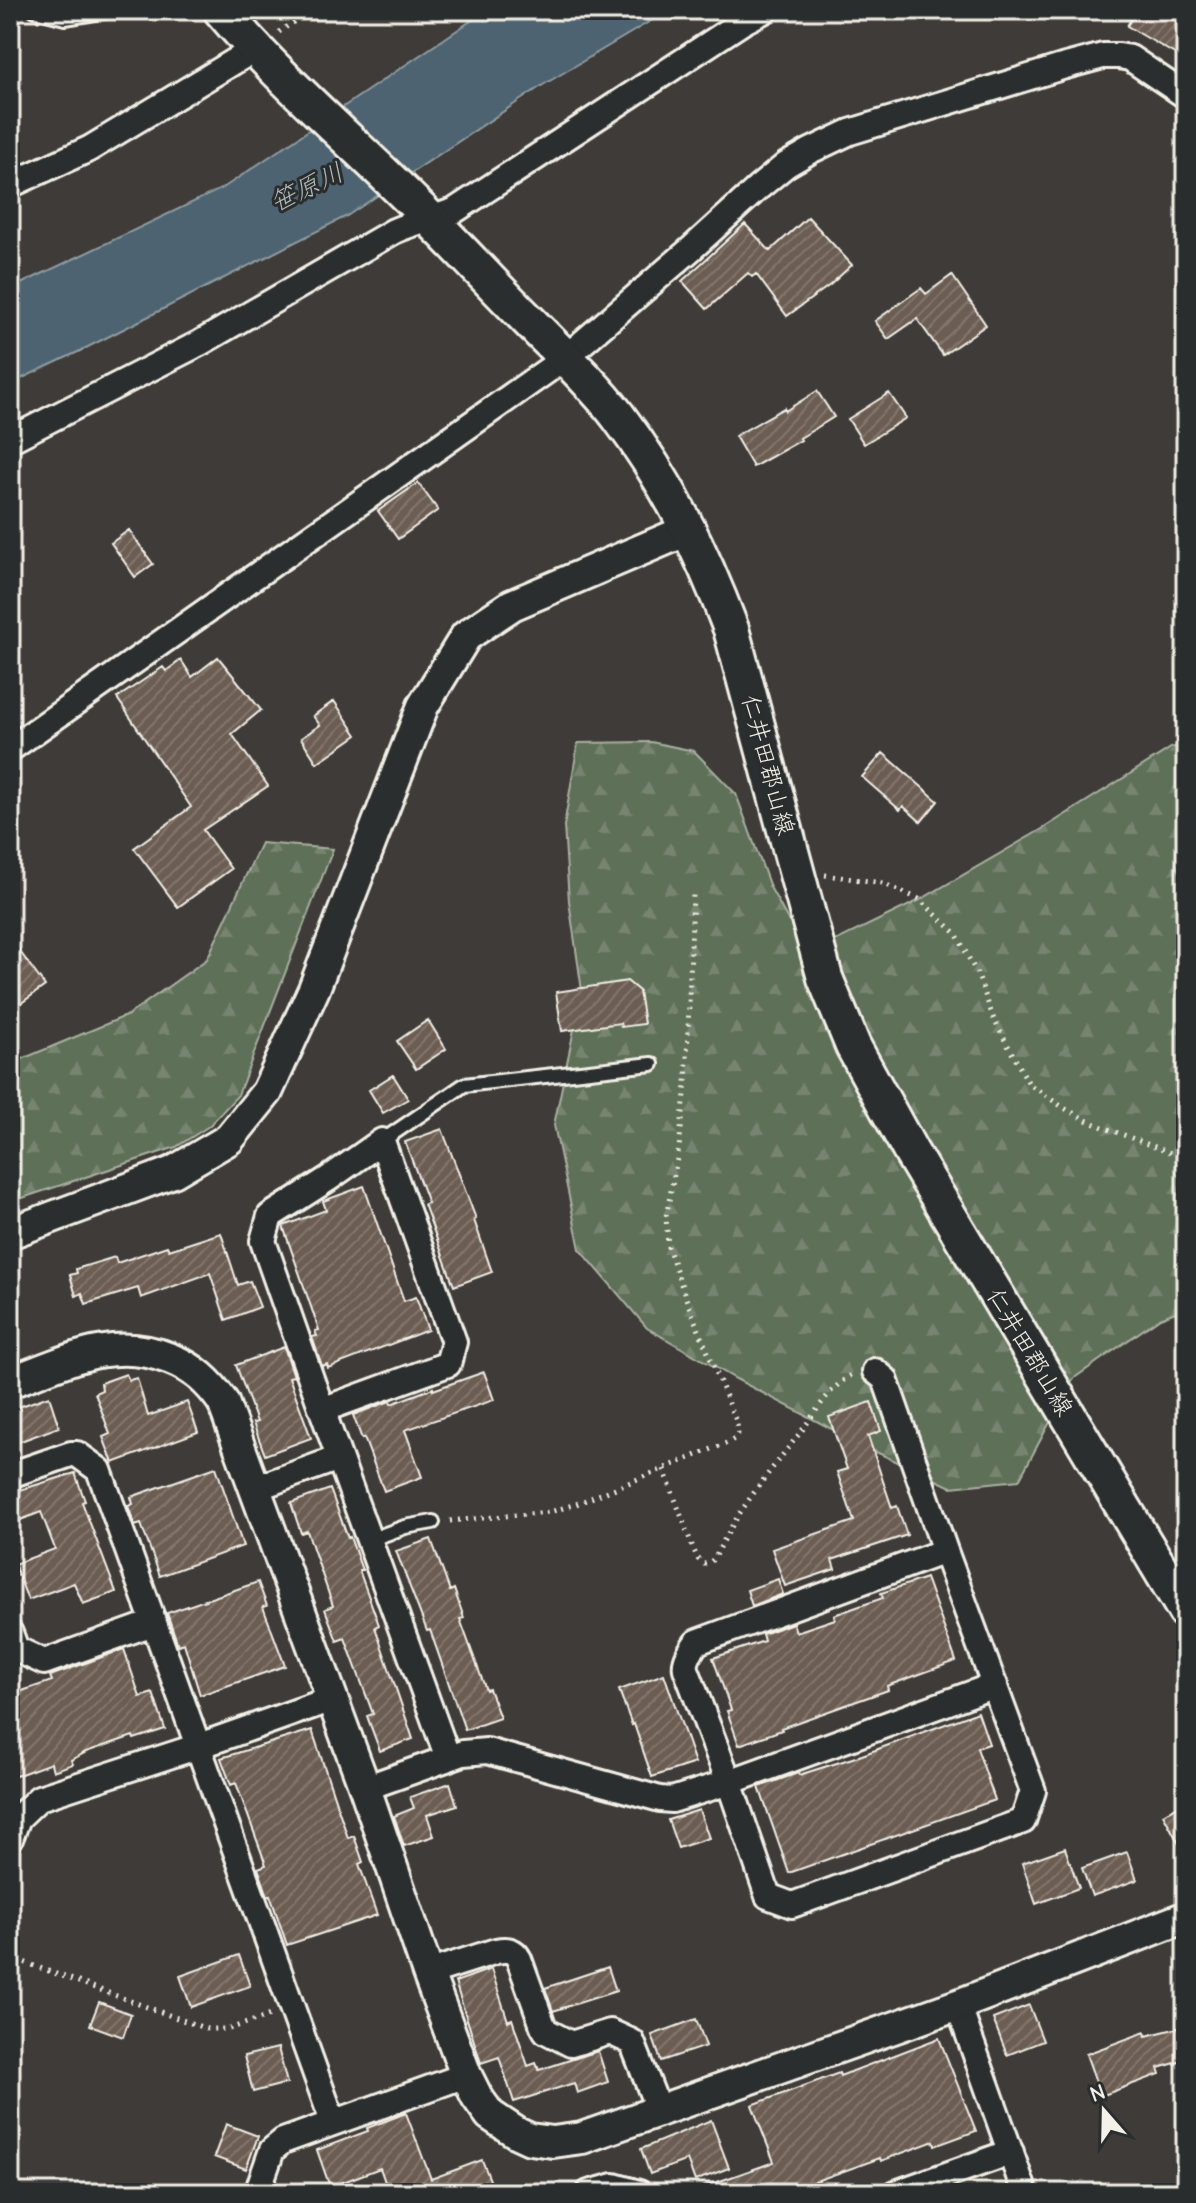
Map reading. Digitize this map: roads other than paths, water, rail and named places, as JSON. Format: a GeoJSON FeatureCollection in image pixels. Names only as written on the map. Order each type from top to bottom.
{"type":"FeatureCollection","features":[{"type":"Feature","properties":{"kind":"main road","name":"仁井田郡山線"},"geometry":{"type":"LineString","coordinates":[[221,10],[262,56],[424,214],[565,358],[617,415],[649,460],[690,529],[731,629],[825,978],[853,1046],[911,1152],[1186,1612]]}},
{"type":"Feature","properties":{"kind":"street"},"geometry":{"type":"LineString","coordinates":[[10,440],[200,343],[424,214],[454,211],[765,10]]}},
{"type":"Feature","properties":{"kind":"street"},"geometry":{"type":"LineString","coordinates":[[10,185],[89,149],[262,56]]}},
{"type":"Feature","properties":{"kind":"street"},"geometry":{"type":"LineString","coordinates":[[10,749],[565,358],[786,165],[832,139],[1103,56],[1130,58],[1186,96]]}},
{"type":"Feature","properties":{"kind":"street"},"geometry":{"type":"LineString","coordinates":[[10,1233],[173,1172],[229,1139],[267,1092],[314,989],[423,706],[466,636],[512,605],[690,529]]}},
{"type":"Feature","properties":{"kind":"street"},"geometry":{"type":"LineString","coordinates":[[322,1410],[448,1364],[454,1342],[382,1141],[270,1216],[263,1241],[322,1410],[339,1458],[448,1758]]}},
{"type":"Feature","properties":{"kind":"street"},"geometry":{"type":"LineString","coordinates":[[10,1382],[86,1354],[111,1349],[151,1351],[183,1363],[202,1377],[223,1402],[365,1788],[466,2075],[490,2115],[517,2133],[545,2142],[582,2138],[958,2005],[1186,1917]]}},
{"type":"Feature","properties":{"kind":"street"},"geometry":{"type":"LineString","coordinates":[[875,1371],[885,1379],[1033,1791],[1023,1821],[792,1905],[768,1896],[685,1665],[697,1642],[945,1551]]}},
{"type":"Feature","properties":{"kind":"street"},"geometry":{"type":"LineString","coordinates":[[10,1475],[71,1454],[77,1454],[99,1470],[333,2122]]}},
{"type":"Feature","properties":{"kind":"street"},"geometry":{"type":"LineString","coordinates":[[256,1488],[339,1458]]}},
{"type":"Feature","properties":{"kind":"street"},"geometry":{"type":"LineString","coordinates":[[10,1633],[16,1649],[44,1662],[153,1623]]}},
{"type":"Feature","properties":{"kind":"street"},"geometry":{"type":"LineString","coordinates":[[365,1788],[448,1758],[487,1751],[666,1800],[729,1782],[995,1685]]}},
{"type":"Feature","properties":{"kind":"street"},"geometry":{"type":"LineString","coordinates":[[10,1839],[18,1818],[39,1798],[332,1699]]}},
{"type":"Feature","properties":{"kind":"street"},"geometry":{"type":"LineString","coordinates":[[428,1973],[496,1951],[512,1951],[519,1959],[546,2031],[571,2044],[610,2032],[632,2042],[659,2111]]}},
{"type":"Feature","properties":{"kind":"street"},"geometry":{"type":"LineString","coordinates":[[958,2005],[1025,2193]]}},
{"type":"Feature","properties":{"kind":"street"},"geometry":{"type":"LineString","coordinates":[[257,2193],[270,2156],[278,2144],[466,2075]]}},
{"type":"Feature","properties":{"kind":"street"},"geometry":{"type":"LineString","coordinates":[[896,2193],[1011,2152]]}},
{"type":"Feature","properties":{"kind":"street"},"geometry":{"type":"LineString","coordinates":[[589,2193],[614,2186],[639,2193]]}},
{"type":"Feature","properties":{"kind":"lane"},"geometry":{"type":"LineString","coordinates":[[35,10],[65,18],[114,10]]}},
{"type":"Feature","properties":{"kind":"lane"},"geometry":{"type":"LineString","coordinates":[[382,1141],[464,1085],[652,1064]]}},
{"type":"Feature","properties":{"kind":"lane"},"geometry":{"type":"LineString","coordinates":[[369,1540],[405,1527],[433,1522]]}},
{"type":"Feature","properties":{"kind":"water","name":"笹原川"},"geometry":{"type":"Polygon","coordinates":[[[487,10],[669,10],[543,85],[347,216],[10,384],[10,289],[223,188],[487,10]]]}}]}
